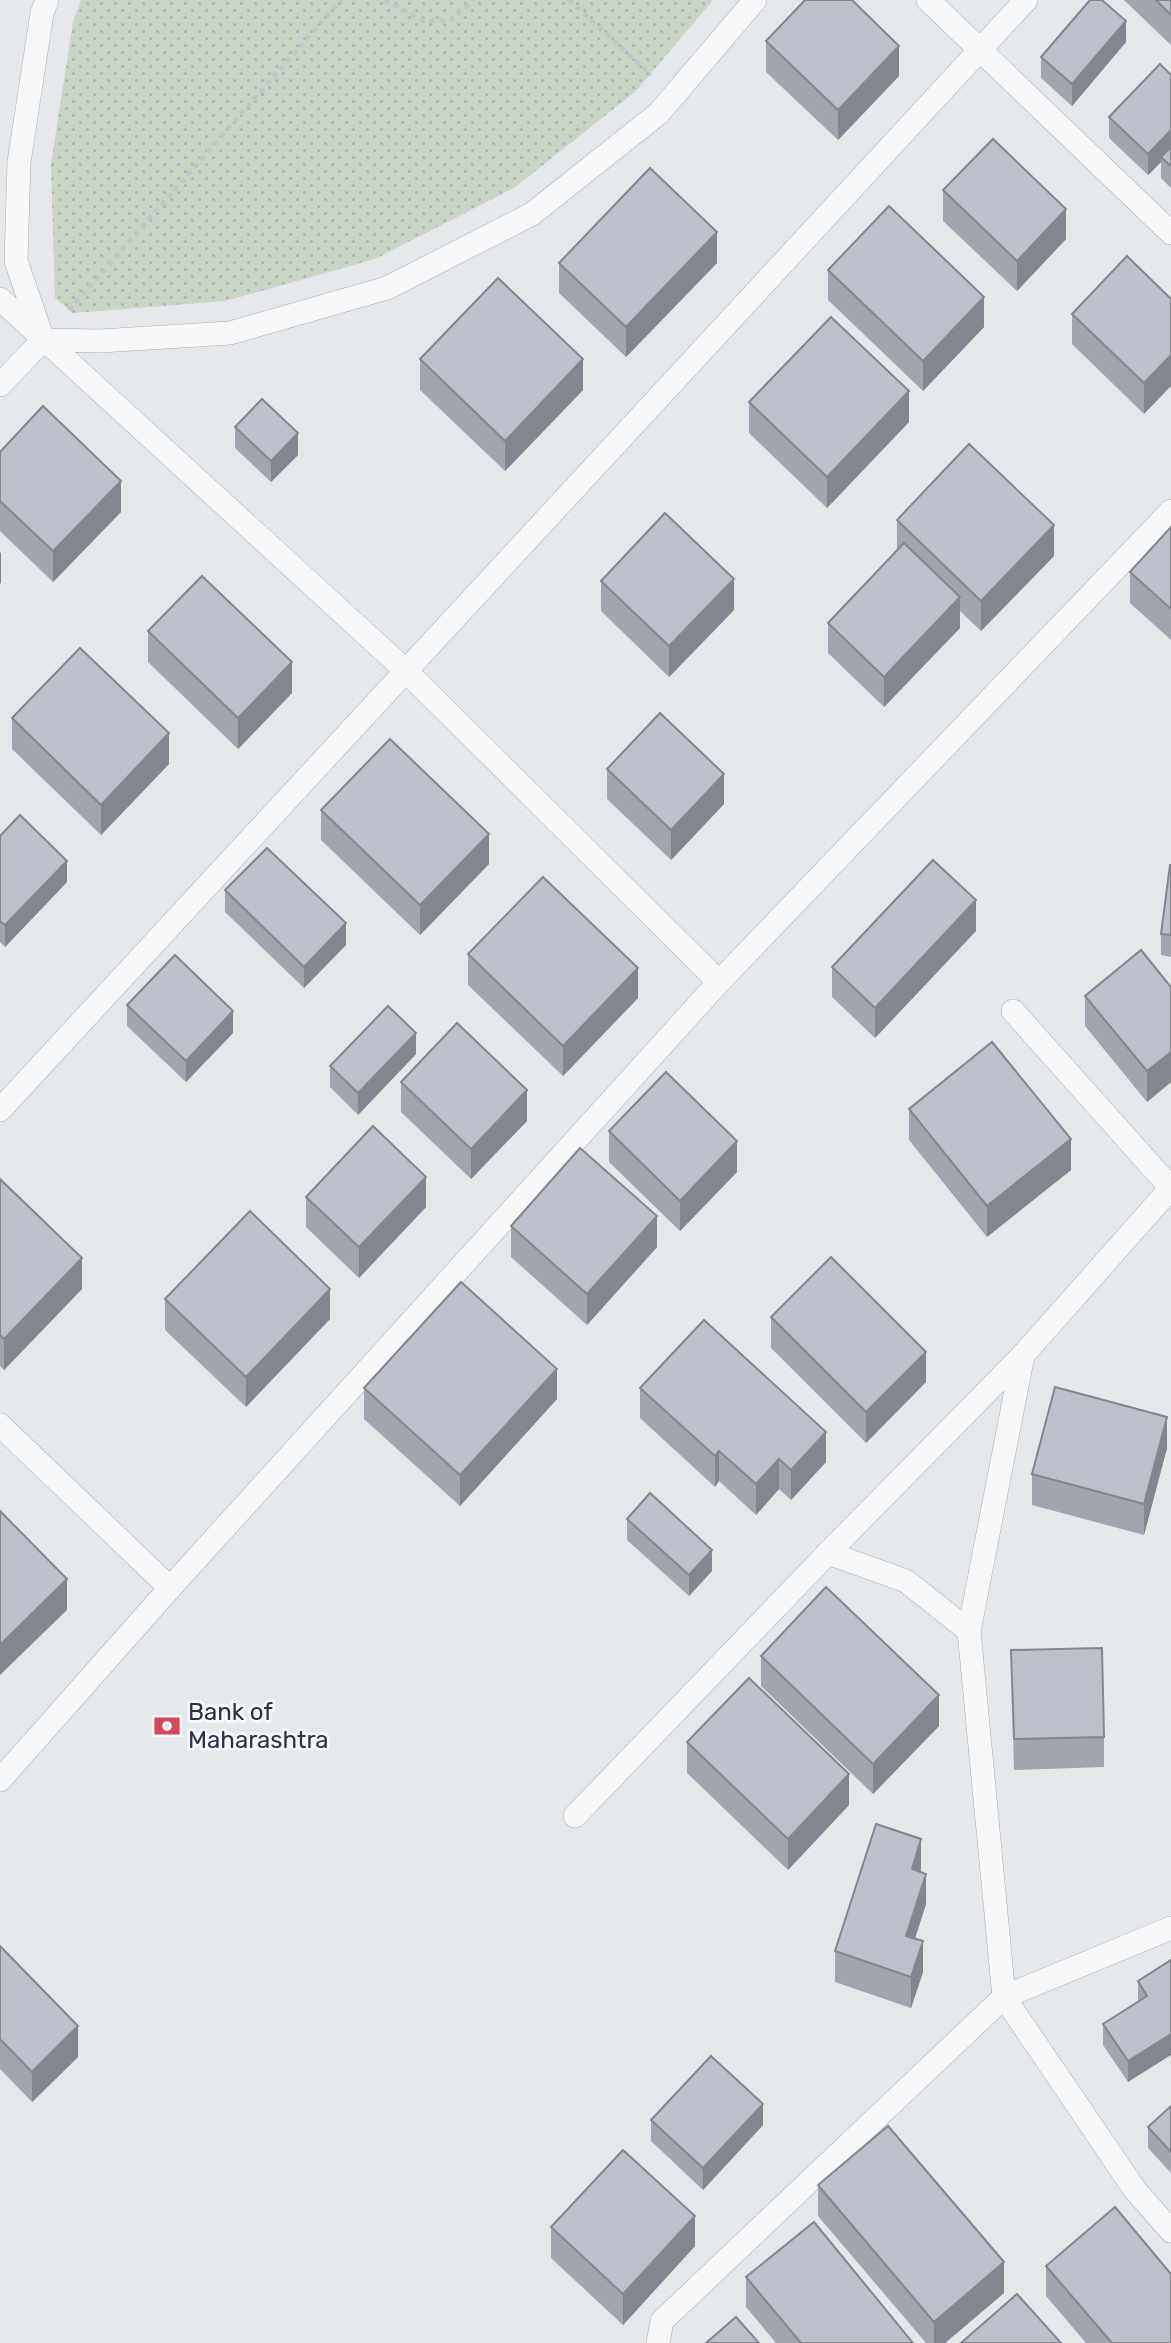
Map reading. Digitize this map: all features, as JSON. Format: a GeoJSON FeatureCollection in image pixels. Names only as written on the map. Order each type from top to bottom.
{"type":"FeatureCollection","features":[{"type":"Feature","properties":{"kind":"lane"},"geometry":{"type":"LineString","coordinates":[[43,340],[16,261],[19,162],[47,0]]}},
{"type":"Feature","properties":{"kind":"lane"},"geometry":{"type":"LineString","coordinates":[[0,385],[43,340],[100,341],[230,333],[387,288],[531,214],[659,113],[755,0]]}},
{"type":"Feature","properties":{"kind":"lane"},"geometry":{"type":"LineString","coordinates":[[928,0],[1171,233]]}},
{"type":"Feature","properties":{"kind":"lane"},"geometry":{"type":"LineString","coordinates":[[0,1110],[1026,0]]}},
{"type":"Feature","properties":{"kind":"lane"},"geometry":{"type":"LineString","coordinates":[[0,299],[405,670],[719,982]]}},
{"type":"Feature","properties":{"kind":"lane"},"geometry":{"type":"LineString","coordinates":[[0,1780],[170,1588],[719,982],[1171,511]]}},
{"type":"Feature","properties":{"kind":"lane"},"geometry":{"type":"LineString","coordinates":[[575,1816],[1023,1355],[1171,1188],[1013,1011]]}},
{"type":"Feature","properties":{"kind":"lane"},"geometry":{"type":"LineString","coordinates":[[1023,1355],[969,1631],[1004,1997],[1135,2190],[1171,2231]]}},
{"type":"Feature","properties":{"kind":"lane"},"geometry":{"type":"LineString","coordinates":[[0,1425],[170,1588]]}},
{"type":"Feature","properties":{"kind":"lane"},"geometry":{"type":"LineString","coordinates":[[828,1553],[906,1581],[969,1631]]}},
{"type":"Feature","properties":{"kind":"lane"},"geometry":{"type":"LineString","coordinates":[[658,2343],[662,2321],[1004,1997],[1171,1928]]}},
{"type":"Feature","properties":{"kind":"path"},"geometry":{"type":"LineString","coordinates":[[43,340],[341,0]]}},
{"type":"Feature","properties":{"kind":"path"},"geometry":{"type":"LineString","coordinates":[[385,0],[424,21],[451,20],[473,0]]}},
{"type":"Feature","properties":{"kind":"path"},"geometry":{"type":"LineString","coordinates":[[569,0],[673,96]]}},
{"type":"Feature","properties":{"kind":"green space"},"geometry":{"type":"Polygon","coordinates":[[[81,0],[713,0],[636,91],[514,188],[375,259],[225,301],[73,313],[55,298],[51,164],[73,22],[81,0]]]}},
{"type":"Feature","properties":{"kind":"building"},"geometry":{"type":"Polygon","coordinates":[[[805,0],[852,0],[899,46],[838,110],[766,41],[805,0]]]}},
{"type":"Feature","properties":{"kind":"building"},"geometry":{"type":"Polygon","coordinates":[[[1090,0],[1102,0],[1126,21],[1072,84],[1041,57],[1090,0]]]}},
{"type":"Feature","properties":{"kind":"building"},"geometry":{"type":"Polygon","coordinates":[[[1156,0],[1171,0],[1171,15],[1156,0]]]}},
{"type":"Feature","properties":{"kind":"building"},"geometry":{"type":"Polygon","coordinates":[[[1160,64],[1171,75],[1171,130],[1148,154],[1109,117],[1160,64]]]}},
{"type":"Feature","properties":{"kind":"building"},"geometry":{"type":"Polygon","coordinates":[[[993,139],[1066,209],[1017,261],[943,190],[993,139]]]}},
{"type":"Feature","properties":{"kind":"building"},"geometry":{"type":"Polygon","coordinates":[[[1171,147],[1171,166],[1161,157],[1171,147]]]}},
{"type":"Feature","properties":{"kind":"building"},"geometry":{"type":"Polygon","coordinates":[[[650,168],[717,232],[626,327],[559,263],[650,168]]]}},
{"type":"Feature","properties":{"kind":"building"},"geometry":{"type":"Polygon","coordinates":[[[889,206],[984,297],[923,361],[828,270],[889,206]]]}},
{"type":"Feature","properties":{"kind":"building"},"geometry":{"type":"Polygon","coordinates":[[[1127,256],[1171,299],[1171,355],[1144,383],[1072,314],[1127,256]]]}},
{"type":"Feature","properties":{"kind":"building"},"geometry":{"type":"Polygon","coordinates":[[[498,278],[583,359],[505,441],[420,359],[498,278]]]}},
{"type":"Feature","properties":{"kind":"building"},"geometry":{"type":"Polygon","coordinates":[[[831,317],[909,391],[827,477],[749,402],[831,317]]]}},
{"type":"Feature","properties":{"kind":"building"},"geometry":{"type":"Polygon","coordinates":[[[262,399],[298,433],[271,461],[235,427],[262,399]]]}},
{"type":"Feature","properties":{"kind":"building"},"geometry":{"type":"Polygon","coordinates":[[[43,406],[121,481],[53,551],[0,501],[0,452],[43,406]]]}},
{"type":"Feature","properties":{"kind":"building"},"geometry":{"type":"Polygon","coordinates":[[[969,444],[1054,525],[981,601],[897,520],[969,444]]]}},
{"type":"Feature","properties":{"kind":"building"},"geometry":{"type":"Polygon","coordinates":[[[665,513],[734,579],[669,646],[601,581],[665,513]]]}},
{"type":"Feature","properties":{"kind":"building"},"geometry":{"type":"Polygon","coordinates":[[[1171,527],[1171,609],[1130,572],[1171,527]]]}},
{"type":"Feature","properties":{"kind":"building"},"geometry":{"type":"Polygon","coordinates":[[[904,543],[960,597],[884,677],[828,623],[904,543]]]}},
{"type":"Feature","properties":{"kind":"building"},"geometry":{"type":"Polygon","coordinates":[[[202,576],[292,662],[238,718],[148,631],[202,576]]]}},
{"type":"Feature","properties":{"kind":"building"},"geometry":{"type":"Polygon","coordinates":[[[80,648],[169,733],[101,805],[12,718],[80,648]]]}},
{"type":"Feature","properties":{"kind":"building"},"geometry":{"type":"Polygon","coordinates":[[[660,713],[724,774],[671,830],[607,769],[660,713]]]}},
{"type":"Feature","properties":{"kind":"building"},"geometry":{"type":"Polygon","coordinates":[[[390,739],[489,834],[420,905],[321,810],[390,739]]]}},
{"type":"Feature","properties":{"kind":"building"},"geometry":{"type":"Polygon","coordinates":[[[20,815],[67,861],[5,925],[0,921],[0,836],[20,815]]]}},
{"type":"Feature","properties":{"kind":"building"},"geometry":{"type":"Polygon","coordinates":[[[267,848],[346,923],[304,967],[225,890],[267,848]]]}},
{"type":"Feature","properties":{"kind":"building"},"geometry":{"type":"Polygon","coordinates":[[[933,860],[976,900],[875,1008],[832,967],[933,860]]]}},
{"type":"Feature","properties":{"kind":"building"},"geometry":{"type":"Polygon","coordinates":[[[1171,865],[1171,935],[1161,934],[1171,865]]]}},
{"type":"Feature","properties":{"kind":"building"},"geometry":{"type":"Polygon","coordinates":[[[543,877],[638,968],[563,1046],[468,954],[543,877]]]}},
{"type":"Feature","properties":{"kind":"building"},"geometry":{"type":"Polygon","coordinates":[[[1141,950],[1171,987],[1171,1052],[1147,1071],[1085,996],[1141,950]]]}},
{"type":"Feature","properties":{"kind":"building"},"geometry":{"type":"Polygon","coordinates":[[[175,955],[233,1011],[186,1061],[127,1005],[175,955]]]}},
{"type":"Feature","properties":{"kind":"building"},"geometry":{"type":"Polygon","coordinates":[[[388,1006],[416,1033],[358,1093],[330,1066],[388,1006]]]}},
{"type":"Feature","properties":{"kind":"building"},"geometry":{"type":"Polygon","coordinates":[[[457,1023],[527,1090],[471,1149],[401,1082],[457,1023]]]}},
{"type":"Feature","properties":{"kind":"building"},"geometry":{"type":"Polygon","coordinates":[[[992,1042],[1071,1139],[987,1206],[909,1109],[992,1042]]]}},
{"type":"Feature","properties":{"kind":"building"},"geometry":{"type":"Polygon","coordinates":[[[666,1072],[737,1141],[680,1201],[609,1131],[666,1072]]]}},
{"type":"Feature","properties":{"kind":"building"},"geometry":{"type":"Polygon","coordinates":[[[373,1126],[426,1177],[359,1247],[306,1197],[373,1126]]]}},
{"type":"Feature","properties":{"kind":"building"},"geometry":{"type":"Polygon","coordinates":[[[580,1148],[657,1216],[587,1294],[511,1226],[580,1148]]]}},
{"type":"Feature","properties":{"kind":"building"},"geometry":{"type":"Polygon","coordinates":[[[0,1179],[82,1258],[4,1339],[0,1335],[0,1179]]]}},
{"type":"Feature","properties":{"kind":"building"},"geometry":{"type":"Polygon","coordinates":[[[250,1211],[330,1289],[246,1377],[165,1299],[250,1211]]]}},
{"type":"Feature","properties":{"kind":"building"},"geometry":{"type":"Polygon","coordinates":[[[831,1257],[926,1352],[866,1412],[771,1317],[831,1257]]]}},
{"type":"Feature","properties":{"kind":"building"},"geometry":{"type":"Polygon","coordinates":[[[461,1282],[557,1369],[460,1475],[364,1388],[461,1282]]]}},
{"type":"Feature","properties":{"kind":"building"},"geometry":{"type":"Polygon","coordinates":[[[704,1320],[826,1432],[791,1470],[779,1459],[756,1484],[719,1451],[715,1456],[640,1388],[704,1320]]]}},
{"type":"Feature","properties":{"kind":"building"},"geometry":{"type":"Polygon","coordinates":[[[1055,1387],[1167,1417],[1144,1504],[1032,1474],[1055,1387]]]}},
{"type":"Feature","properties":{"kind":"building"},"geometry":{"type":"Polygon","coordinates":[[[650,1493],[712,1550],[689,1575],[627,1519],[650,1493]]]}},
{"type":"Feature","properties":{"kind":"building"},"geometry":{"type":"Polygon","coordinates":[[[0,1511],[67,1579],[0,1645],[0,1511]]]}},
{"type":"Feature","properties":{"kind":"building"},"geometry":{"type":"Polygon","coordinates":[[[826,1587],[939,1695],[873,1764],[761,1656],[826,1587]]]}},
{"type":"Feature","properties":{"kind":"building"},"geometry":{"type":"Polygon","coordinates":[[[1102,1648],[1104,1737],[1014,1739],[1011,1650],[1102,1648]]]}},
{"type":"Feature","properties":{"kind":"building"},"geometry":{"type":"Polygon","coordinates":[[[749,1678],[849,1774],[788,1839],[687,1742],[749,1678]]]}},
{"type":"Feature","properties":{"kind":"building"},"geometry":{"type":"Polygon","coordinates":[[[876,1824],[921,1839],[912,1869],[926,1874],[906,1936],[923,1941],[911,1977],[835,1951],[876,1824]]]}},
{"type":"Feature","properties":{"kind":"building"},"geometry":{"type":"Polygon","coordinates":[[[0,1946],[78,2026],[32,2072],[0,2039],[0,1946]]]}},
{"type":"Feature","properties":{"kind":"building"},"geometry":{"type":"Polygon","coordinates":[[[1171,1960],[1171,2034],[1128,2061],[1103,2024],[1147,1996],[1138,1981],[1171,1960]]]}},
{"type":"Feature","properties":{"kind":"building"},"geometry":{"type":"Polygon","coordinates":[[[711,2056],[763,2104],[703,2168],[651,2120],[711,2056]]]}},
{"type":"Feature","properties":{"kind":"building"},"geometry":{"type":"Polygon","coordinates":[[[1171,2106],[1171,2152],[1148,2127],[1171,2106]]]}},
{"type":"Feature","properties":{"kind":"building"},"geometry":{"type":"Polygon","coordinates":[[[888,2126],[1004,2262],[934,2322],[818,2185],[888,2126]]]}},
{"type":"Feature","properties":{"kind":"building"},"geometry":{"type":"Polygon","coordinates":[[[623,2150],[695,2216],[623,2294],[551,2227],[623,2150]]]}},
{"type":"Feature","properties":{"kind":"building"},"geometry":{"type":"Polygon","coordinates":[[[1115,2207],[1171,2274],[1171,2343],[1112,2343],[1046,2266],[1115,2207]]]}},
{"type":"Feature","properties":{"kind":"building"},"geometry":{"type":"Polygon","coordinates":[[[814,2222],[913,2343],[801,2343],[746,2277],[814,2222]]]}},
{"type":"Feature","properties":{"kind":"building"},"geometry":{"type":"Polygon","coordinates":[[[1017,2294],[1061,2343],[961,2343],[1017,2294]]]}},
{"type":"Feature","properties":{"kind":"building"},"geometry":{"type":"Polygon","coordinates":[[[736,2317],[759,2343],[706,2343],[736,2317]]]}},
{"type":"Feature","properties":{"kind":"place","name":"Bank of Maharashtra"},"geometry":{"type":"Point","coordinates":[167,1726]}}]}
